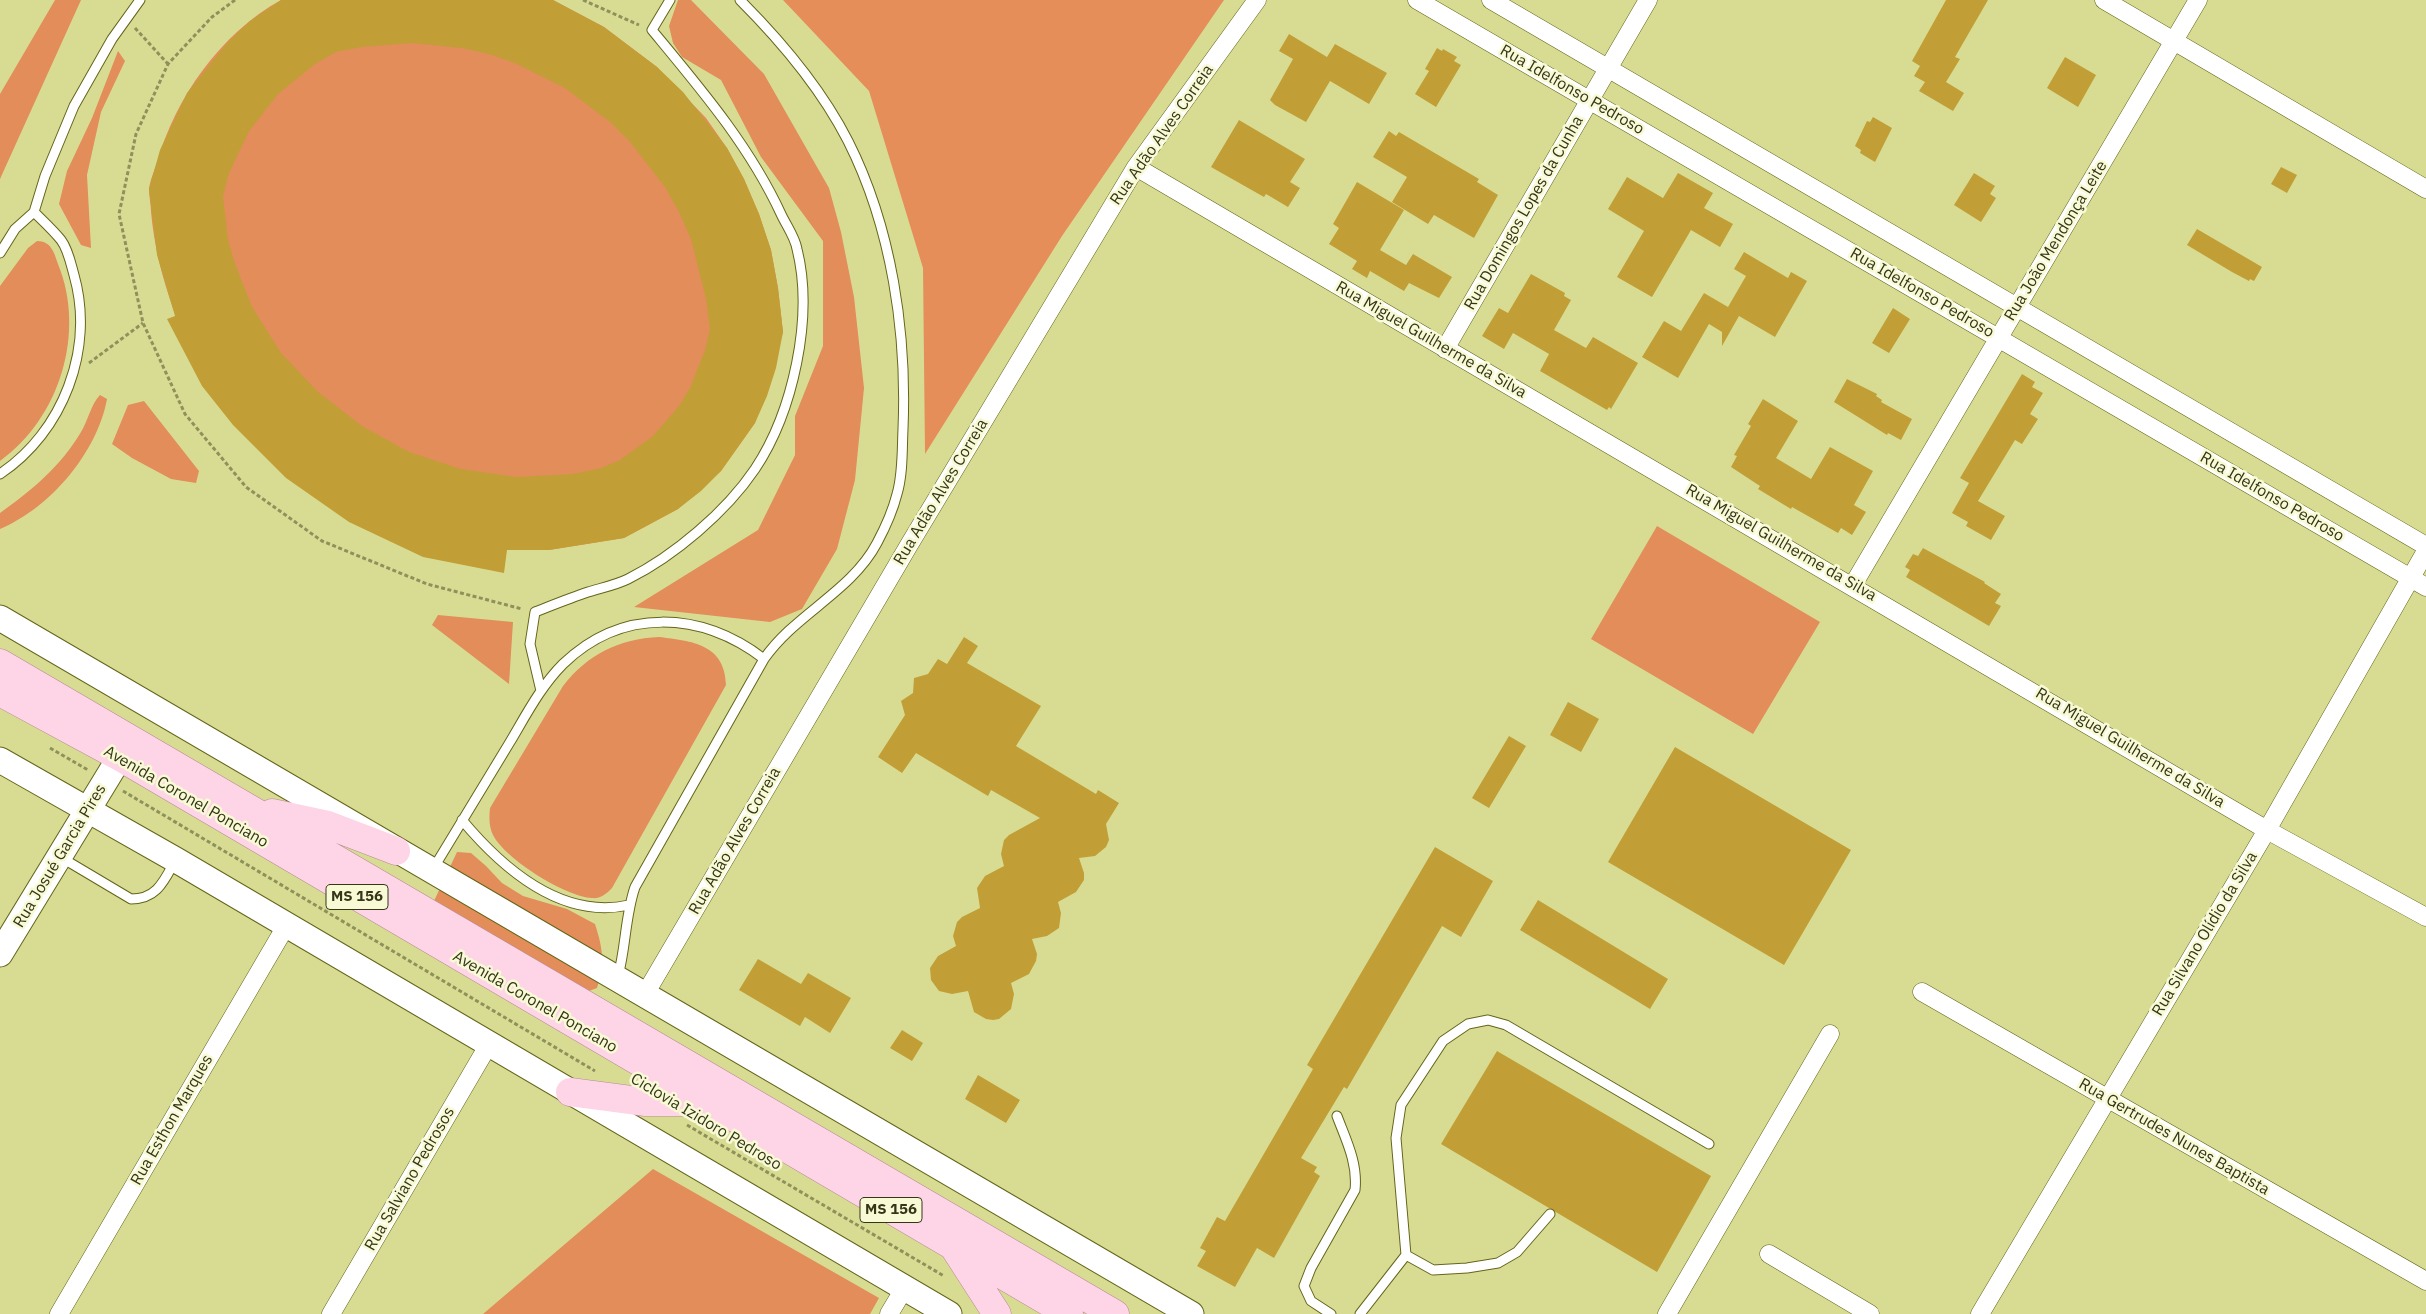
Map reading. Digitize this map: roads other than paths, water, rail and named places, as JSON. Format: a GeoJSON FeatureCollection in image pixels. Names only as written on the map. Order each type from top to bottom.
{"type":"FeatureCollection","features":[{"type":"Feature","properties":{"kind":"main road"},"geometry":{"type":"LineString","coordinates":[[0,618],[431,872],[1190,1314]]}},
{"type":"Feature","properties":{"kind":"main road"},"geometry":{"type":"LineString","coordinates":[[0,663],[1115,1314]]}},
{"type":"Feature","properties":{"kind":"main road","name":"Avenida Coronel Ponciano"},"geometry":{"type":"LineString","coordinates":[[0,692],[120,757],[1070,1314]]}},
{"type":"Feature","properties":{"kind":"main road","name":"Rua Josué Garcia Pires"},"geometry":{"type":"LineString","coordinates":[[0,954],[120,757]]}},
{"type":"Feature","properties":{"kind":"main road"},"geometry":{"type":"LineString","coordinates":[[0,760],[176,860],[949,1314]]}},
{"type":"Feature","properties":{"kind":"main road"},"geometry":{"type":"LineString","coordinates":[[249,808],[328,825],[396,851]]}},
{"type":"Feature","properties":{"kind":"main road"},"geometry":{"type":"LineString","coordinates":[[570,1092],[646,1102],[706,1102]]}},
{"type":"Feature","properties":{"kind":"main road"},"geometry":{"type":"LineString","coordinates":[[952,1246],[997,1314]]}},
{"type":"Feature","properties":{"kind":"street","name":"Rua Adão Alves Correia"},"geometry":{"type":"LineString","coordinates":[[644,996],[908,545],[1136,167],[1257,0]]}},
{"type":"Feature","properties":{"kind":"street","name":"Rua Idelfonso Pedroso"},"geometry":{"type":"LineString","coordinates":[[1418,0],[2426,587]]}},
{"type":"Feature","properties":{"kind":"street"},"geometry":{"type":"LineString","coordinates":[[1491,0],[2426,546]]}},
{"type":"Feature","properties":{"kind":"street","name":"Rua Domingos Lopes da Cunha"},"geometry":{"type":"LineString","coordinates":[[1446,349],[1648,0]]}},
{"type":"Feature","properties":{"kind":"street"},"geometry":{"type":"LineString","coordinates":[[2104,0],[2426,189]]}},
{"type":"Feature","properties":{"kind":"street","name":"Rua João Mendonça Leite"},"geometry":{"type":"LineString","coordinates":[[1853,585],[1950,423],[1998,337],[2175,42],[2198,0]]}},
{"type":"Feature","properties":{"kind":"street","name":"Rua Miguel Guilherme da Silva"},"geometry":{"type":"LineString","coordinates":[[1136,167],[1853,585],[2267,830],[2426,917]]}},
{"type":"Feature","properties":{"kind":"street","name":"Rua Silvano Olídio da Silva"},"geometry":{"type":"LineString","coordinates":[[1980,1314],[2106,1098],[2267,830],[2426,551]]}},
{"type":"Feature","properties":{"kind":"street","name":"Rua Esthon Marques"},"geometry":{"type":"LineString","coordinates":[[59,1314],[286,926]]}},
{"type":"Feature","properties":{"kind":"street","name":"Rua Gertrudes Nunes Baptista"},"geometry":{"type":"LineString","coordinates":[[1922,992],[2426,1281]]}},
{"type":"Feature","properties":{"kind":"street"},"geometry":{"type":"LineString","coordinates":[[1667,1314],[1830,1034]]}},
{"type":"Feature","properties":{"kind":"street","name":"Rua Salviano Pedrosos"},"geometry":{"type":"LineString","coordinates":[[332,1314],[489,1044]]}},
{"type":"Feature","properties":{"kind":"street"},"geometry":{"type":"LineString","coordinates":[[1769,1254],[1870,1314]]}},
{"type":"Feature","properties":{"kind":"street"},"geometry":{"type":"LineString","coordinates":[[889,1314],[904,1289]]}},
{"type":"Feature","properties":{"kind":"lane"},"geometry":{"type":"LineString","coordinates":[[0,253],[15,229],[34,212],[45,176],[74,106],[91,72],[140,0]]}},
{"type":"Feature","properties":{"kind":"lane"},"geometry":{"type":"LineString","coordinates":[[541,691],[530,644],[535,612],[628,579],[671,552],[716,515],[755,470],[777,429],[791,385],[800,342],[803,302],[797,248],[773,196],[743,146],[706,95],[652,30],[670,0]]}},
{"type":"Feature","properties":{"kind":"lane"},"geometry":{"type":"LineString","coordinates":[[616,980],[623,952],[629,905],[635,887],[764,659],[781,636],[846,581],[869,558],[886,526],[898,493],[902,450],[904,365],[900,323],[885,245],[866,184],[848,142],[825,103],[788,51],[740,0]]}},
{"type":"Feature","properties":{"kind":"lane"},"geometry":{"type":"LineString","coordinates":[[0,474],[25,454],[41,436],[58,410],[73,375],[80,329],[77,283],[61,240],[34,212]]}},
{"type":"Feature","properties":{"kind":"lane"},"geometry":{"type":"LineString","coordinates":[[431,872],[541,691],[564,663],[593,642],[610,633],[647,622],[681,623],[707,628],[747,646],[764,659]]}},
{"type":"Feature","properties":{"kind":"lane"},"geometry":{"type":"LineString","coordinates":[[462,820],[478,839],[515,872],[563,901],[592,908],[629,905]]}},
{"type":"Feature","properties":{"kind":"lane"},"geometry":{"type":"LineString","coordinates":[[59,857],[131,900],[150,896],[160,888],[176,860]]}},
{"type":"Feature","properties":{"kind":"lane"},"geometry":{"type":"LineString","coordinates":[[1360,1314],[1406,1255],[1396,1138],[1401,1105],[1443,1041],[1468,1024],[1488,1020],[1506,1025],[1709,1144]]}},
{"type":"Feature","properties":{"kind":"lane"},"geometry":{"type":"LineString","coordinates":[[1331,1314],[1311,1301],[1304,1286],[1311,1268],[1356,1190],[1357,1176],[1353,1158],[1337,1116]]}},
{"type":"Feature","properties":{"kind":"lane"},"geometry":{"type":"LineString","coordinates":[[1406,1255],[1433,1270],[1467,1268],[1498,1263],[1517,1252],[1550,1214]]}}]}
